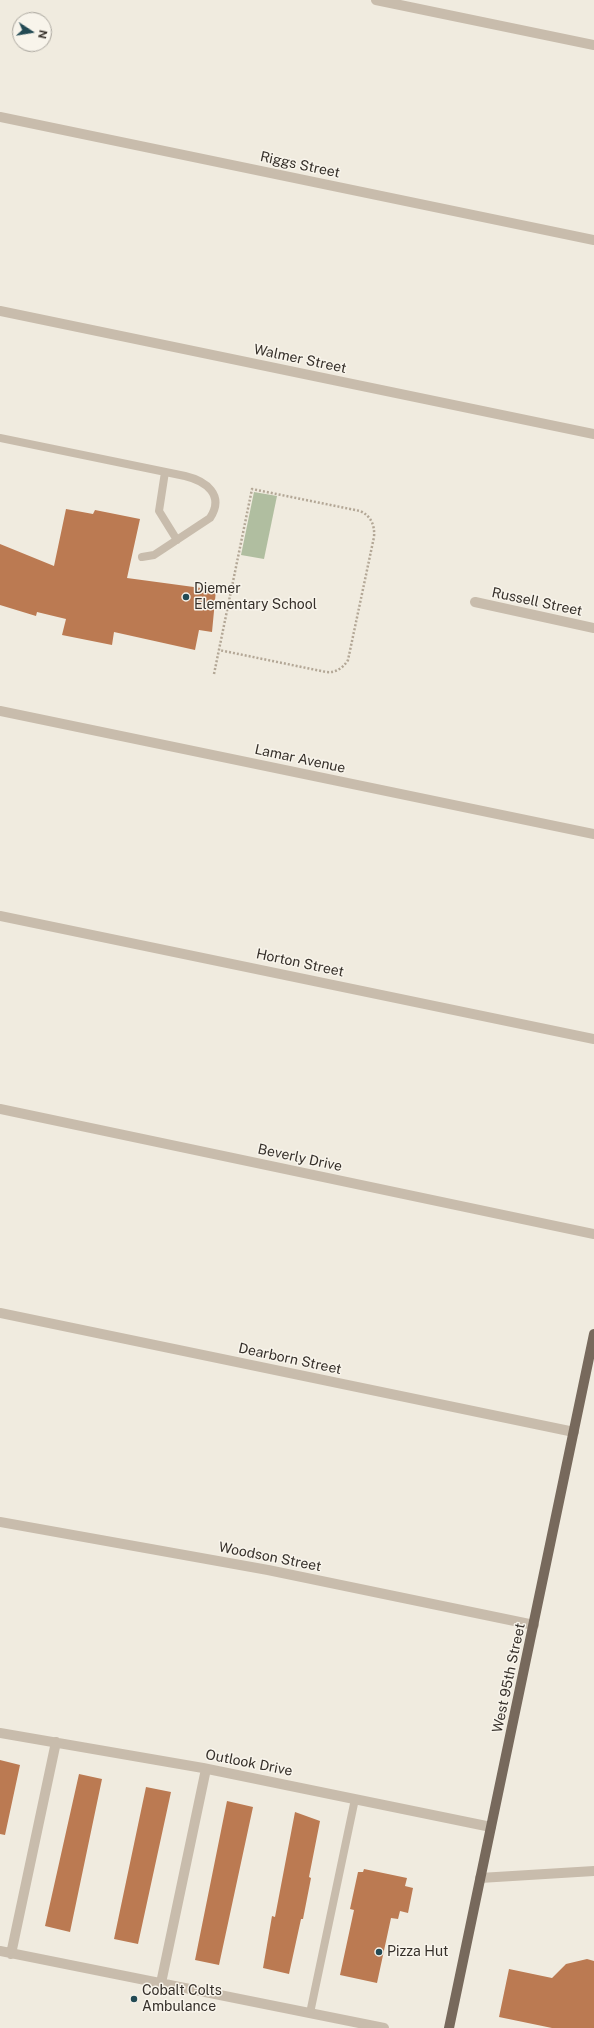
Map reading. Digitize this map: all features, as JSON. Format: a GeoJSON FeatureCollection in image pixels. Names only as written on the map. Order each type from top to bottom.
{"type":"FeatureCollection","features":[{"type":"Feature","properties":{"kind":"main road","name":"West 95th Street"},"geometry":{"type":"LineString","coordinates":[[449,2028],[594,1334]]}},
{"type":"Feature","properties":{"kind":"street"},"geometry":{"type":"LineString","coordinates":[[376,0],[594,45]]}},
{"type":"Feature","properties":{"kind":"street","name":"Riggs Street"},"geometry":{"type":"LineString","coordinates":[[0,117],[594,240]]}},
{"type":"Feature","properties":{"kind":"street","name":"Walmer Street"},"geometry":{"type":"LineString","coordinates":[[0,311],[594,434]]}},
{"type":"Feature","properties":{"kind":"street","name":"Russell Street"},"geometry":{"type":"LineString","coordinates":[[474,602],[594,628]]}},
{"type":"Feature","properties":{"kind":"street","name":"Lamar Avenue"},"geometry":{"type":"LineString","coordinates":[[0,711],[594,834]]}},
{"type":"Feature","properties":{"kind":"street","name":"Horton Street"},"geometry":{"type":"LineString","coordinates":[[0,916],[594,1039]]}},
{"type":"Feature","properties":{"kind":"street","name":"Beverly Drive"},"geometry":{"type":"LineString","coordinates":[[0,1109],[594,1234]]}},
{"type":"Feature","properties":{"kind":"street","name":"Dearborn Street"},"geometry":{"type":"LineString","coordinates":[[0,1313],[574,1432]]}},
{"type":"Feature","properties":{"kind":"street","name":"Woodson Street"},"geometry":{"type":"LineString","coordinates":[[0,1522],[268,1570],[534,1625]]}},
{"type":"Feature","properties":{"kind":"street","name":"Outlook Drive"},"geometry":{"type":"LineString","coordinates":[[0,1733],[206,1769],[491,1827]]}},
{"type":"Feature","properties":{"kind":"street"},"geometry":{"type":"LineString","coordinates":[[11,1954],[56,1742]]}},
{"type":"Feature","properties":{"kind":"street"},"geometry":{"type":"LineString","coordinates":[[161,1984],[206,1769]]}},
{"type":"Feature","properties":{"kind":"street"},"geometry":{"type":"LineString","coordinates":[[480,1878],[594,1871]]}},
{"type":"Feature","properties":{"kind":"street"},"geometry":{"type":"LineString","coordinates":[[0,1952],[384,2028]]}},
{"type":"Feature","properties":{"kind":"lane"},"geometry":{"type":"LineString","coordinates":[[0,438],[166,472],[202,481],[211,489],[215,499],[213,513],[210,518],[150,556],[142,557]]}},
{"type":"Feature","properties":{"kind":"lane"},"geometry":{"type":"LineString","coordinates":[[166,472],[160,511],[177,540]]}},
{"type":"Feature","properties":{"kind":"lane"},"geometry":{"type":"LineString","coordinates":[[310,2013],[355,1799]]}},
{"type":"Feature","properties":{"kind":"path"},"geometry":{"type":"LineString","coordinates":[[214,674],[252,489],[360,511],[369,517],[374,528],[374,537],[348,660],[342,667],[334,671],[326,672],[219,650]]}},
{"type":"Feature","properties":{"kind":"green space"},"geometry":{"type":"Polygon","coordinates":[[[254,492],[277,496],[264,559],[241,555],[254,492]]]}},
{"type":"Feature","properties":{"kind":"building"},"geometry":{"type":"Polygon","coordinates":[[[66,509],[93,514],[95,510],[140,519],[127,578],[216,590],[212,632],[199,630],[195,650],[114,632],[112,645],[62,635],[66,619],[37,612],[36,616],[0,605],[0,544],[54,566],[66,509]]]}},
{"type":"Feature","properties":{"kind":"building"},"geometry":{"type":"Polygon","coordinates":[[[0,1760],[20,1765],[5,1835],[0,1834],[0,1760]]]}},
{"type":"Feature","properties":{"kind":"building"},"geometry":{"type":"Polygon","coordinates":[[[79,1774],[102,1779],[70,1932],[45,1926],[79,1774]]]}},
{"type":"Feature","properties":{"kind":"building"},"geometry":{"type":"Polygon","coordinates":[[[146,1787],[171,1792],[138,1944],[114,1939],[146,1787]]]}},
{"type":"Feature","properties":{"kind":"building"},"geometry":{"type":"Polygon","coordinates":[[[227,1801],[253,1807],[219,1965],[195,1960],[227,1801]]]}},
{"type":"Feature","properties":{"kind":"building"},"geometry":{"type":"Polygon","coordinates":[[[295,1812],[320,1821],[309,1877],[311,1878],[303,1919],[301,1919],[289,1974],[263,1968],[272,1916],[275,1917],[295,1812]]]}},
{"type":"Feature","properties":{"kind":"building"},"geometry":{"type":"Polygon","coordinates":[[[364,1869],[407,1878],[405,1886],[413,1888],[408,1913],[400,1911],[398,1919],[391,1918],[377,1983],[340,1975],[354,1910],[350,1909],[358,1872],[363,1872],[364,1869]]]}},
{"type":"Feature","properties":{"kind":"building"},"geometry":{"type":"Polygon","coordinates":[[[587,1959],[594,1961],[594,2028],[552,2028],[499,2017],[509,1969],[552,1978],[566,1964],[587,1959]]]}},
{"type":"Feature","properties":{"kind":"place","name":"Diemer Elementary School"},"geometry":{"type":"Point","coordinates":[186,597]}},
{"type":"Feature","properties":{"kind":"place","name":"Pizza Hut"},"geometry":{"type":"Point","coordinates":[379,1952]}},
{"type":"Feature","properties":{"kind":"place","name":"Cobalt Colts Ambulance"},"geometry":{"type":"Point","coordinates":[134,1999]}}]}
